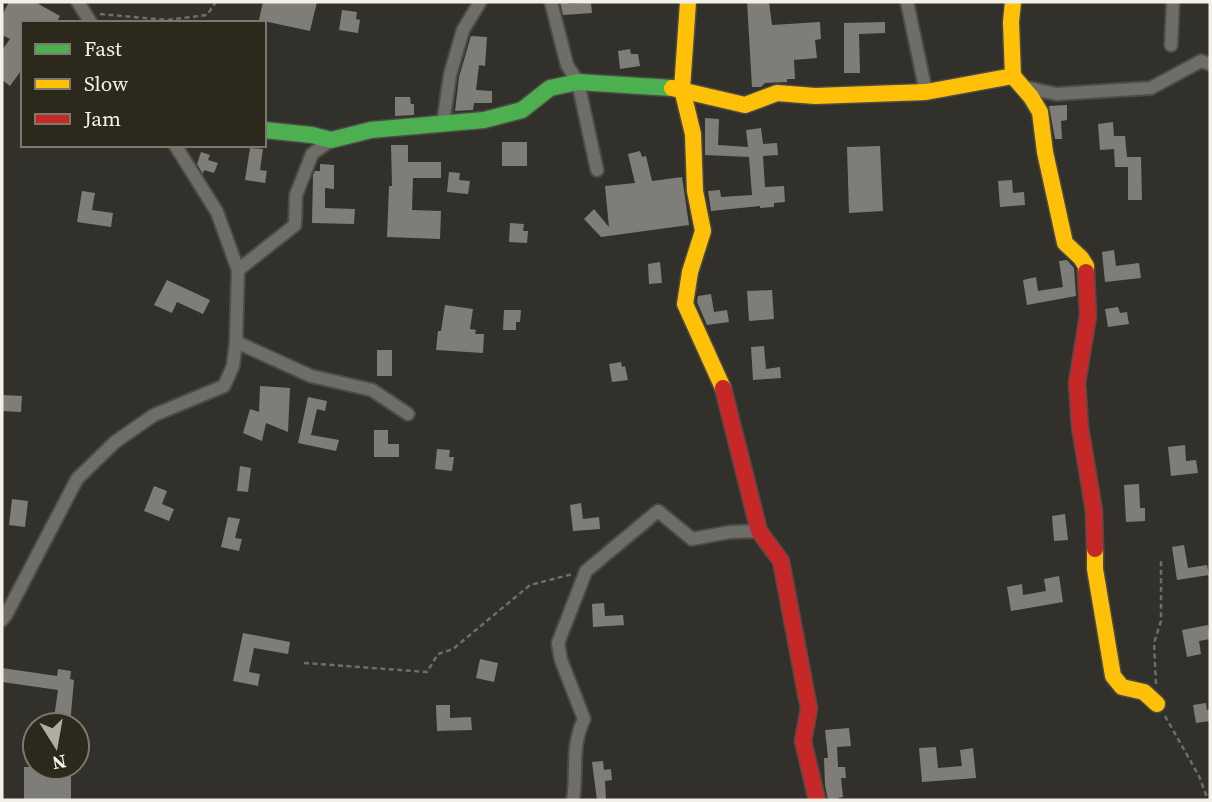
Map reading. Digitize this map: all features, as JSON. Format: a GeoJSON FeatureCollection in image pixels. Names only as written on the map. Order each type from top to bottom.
{"type":"FeatureCollection","features":[{"type":"Feature","properties":{"kind":"street"},"geometry":{"type":"LineString","coordinates":[[443,124],[450,75],[463,30],[481,2]]}},
{"type":"Feature","properties":{"kind":"street"},"geometry":{"type":"LineString","coordinates":[[551,2],[567,65],[578,82],[597,170]]}},
{"type":"Feature","properties":{"kind":"street"},"geometry":{"type":"LineString","coordinates":[[688,2],[682,89],[693,134],[695,191],[703,231],[690,272],[685,304],[726,394],[759,531],[780,561],[809,709],[803,741],[817,800]]}},
{"type":"Feature","properties":{"kind":"street"},"geometry":{"type":"LineString","coordinates":[[906,2],[926,92]]}},
{"type":"Feature","properties":{"kind":"street"},"geometry":{"type":"LineString","coordinates":[[1013,2],[1011,22],[1018,82],[1040,112],[1045,152],[1065,243],[1081,258],[1086,267],[1088,316],[1077,383],[1080,427],[1094,511],[1095,569],[1113,676],[1122,687],[1144,692],[1157,704]]}},
{"type":"Feature","properties":{"kind":"street"},"geometry":{"type":"LineString","coordinates":[[1171,45],[1174,2]]}},
{"type":"Feature","properties":{"kind":"street"},"geometry":{"type":"LineString","coordinates":[[238,270],[295,225],[296,194],[312,154],[331,140],[371,130],[484,120],[522,110],[550,88],[578,82],[682,89],[745,105],[777,93],[815,96],[926,92],[1018,82],[1056,93],[1150,88],[1201,61],[1210,64]]}},
{"type":"Feature","properties":{"kind":"street"},"geometry":{"type":"LineString","coordinates":[[266,130],[312,135],[331,140]]}},
{"type":"Feature","properties":{"kind":"street"},"geometry":{"type":"LineString","coordinates":[[2,620],[77,480],[115,442],[154,415],[224,386],[233,366],[238,270],[217,212],[175,147]]}},
{"type":"Feature","properties":{"kind":"street"},"geometry":{"type":"LineString","coordinates":[[236,342],[311,376],[372,390],[408,414]]}},
{"type":"Feature","properties":{"kind":"street"},"geometry":{"type":"LineString","coordinates":[[573,800],[574,751],[584,719],[561,660],[558,643],[586,571],[658,512],[692,539],[730,532],[759,531]]}},
{"type":"Feature","properties":{"kind":"path"},"geometry":{"type":"LineString","coordinates":[[84,12],[167,20],[207,15],[216,2]]}},
{"type":"Feature","properties":{"kind":"path"},"geometry":{"type":"LineString","coordinates":[[1161,559],[1161,621],[1154,643],[1157,704],[1199,776],[1208,800]]}},
{"type":"Feature","properties":{"kind":"path"},"geometry":{"type":"LineString","coordinates":[[304,663],[427,672],[438,654],[453,649],[530,585],[586,571]]}},
{"type":"Feature","properties":{"kind":"building"},"geometry":{"type":"Polygon","coordinates":[[[9,2],[35,2],[60,16],[57,21],[21,21],[21,71],[10,86],[2,80],[2,50],[10,39],[2,35],[2,15],[9,2]]]}},
{"type":"Feature","properties":{"kind":"building"},"geometry":{"type":"Polygon","coordinates":[[[263,2],[317,2],[310,31],[259,20],[263,2]]]}},
{"type":"Feature","properties":{"kind":"building"},"geometry":{"type":"Polygon","coordinates":[[[560,2],[591,3],[592,13],[563,15],[560,2]]]}},
{"type":"Feature","properties":{"kind":"building"},"geometry":{"type":"Polygon","coordinates":[[[747,2],[769,2],[772,25],[820,22],[821,39],[815,40],[817,58],[794,60],[795,79],[752,87],[747,2]]]}},
{"type":"Feature","properties":{"kind":"building"},"geometry":{"type":"Polygon","coordinates":[[[342,10],[357,12],[356,19],[360,20],[358,33],[339,30],[342,10]]]}},
{"type":"Feature","properties":{"kind":"building"},"geometry":{"type":"Polygon","coordinates":[[[885,22],[885,33],[859,34],[860,73],[844,73],[844,23],[885,22]]]}},
{"type":"Feature","properties":{"kind":"building"},"geometry":{"type":"Polygon","coordinates":[[[471,36],[487,37],[485,66],[479,65],[476,90],[492,91],[492,103],[474,103],[473,110],[455,111],[459,77],[471,36]]]}},
{"type":"Feature","properties":{"kind":"building"},"geometry":{"type":"Polygon","coordinates":[[[630,49],[631,54],[638,54],[640,66],[620,69],[618,51],[630,49]]]}},
{"type":"Feature","properties":{"kind":"building"},"geometry":{"type":"Polygon","coordinates":[[[395,97],[410,97],[411,104],[414,104],[414,115],[395,116],[395,97]]]}},
{"type":"Feature","properties":{"kind":"building"},"geometry":{"type":"Polygon","coordinates":[[[1067,105],[1067,120],[1061,121],[1062,139],[1055,139],[1049,106],[1067,105]]]}},
{"type":"Feature","properties":{"kind":"building"},"geometry":{"type":"Polygon","coordinates":[[[705,118],[719,119],[718,145],[748,147],[746,130],[761,128],[763,144],[777,143],[778,155],[763,156],[765,187],[784,186],[785,202],[774,203],[774,207],[711,211],[708,191],[720,190],[721,197],[752,195],[749,157],[705,155],[705,118]]]}},
{"type":"Feature","properties":{"kind":"building"},"geometry":{"type":"Polygon","coordinates":[[[1113,122],[1114,136],[1125,136],[1127,157],[1141,157],[1142,200],[1128,200],[1128,167],[1115,167],[1114,149],[1100,150],[1098,124],[1113,122]]]}},
{"type":"Feature","properties":{"kind":"building"},"geometry":{"type":"Polygon","coordinates":[[[502,142],[527,142],[527,166],[502,166],[502,142]]]}},
{"type":"Feature","properties":{"kind":"building"},"geometry":{"type":"Polygon","coordinates":[[[391,145],[408,145],[408,162],[441,162],[441,178],[413,178],[412,210],[441,211],[440,239],[387,237],[389,186],[392,186],[391,145]]]}},
{"type":"Feature","properties":{"kind":"building"},"geometry":{"type":"Polygon","coordinates":[[[880,146],[883,211],[849,213],[847,147],[880,146]]]}},
{"type":"Feature","properties":{"kind":"building"},"geometry":{"type":"Polygon","coordinates":[[[250,148],[263,149],[260,170],[267,171],[265,183],[245,180],[250,148]]]}},
{"type":"Feature","properties":{"kind":"building"},"geometry":{"type":"Polygon","coordinates":[[[640,151],[642,157],[646,156],[652,181],[682,177],[689,225],[601,237],[584,219],[594,209],[609,227],[605,186],[635,183],[628,154],[640,151]]]}},
{"type":"Feature","properties":{"kind":"building"},"geometry":{"type":"Polygon","coordinates":[[[201,152],[210,155],[208,160],[218,163],[214,173],[204,170],[203,174],[197,164],[201,152]]]}},
{"type":"Feature","properties":{"kind":"building"},"geometry":{"type":"Polygon","coordinates":[[[320,164],[334,165],[334,189],[325,188],[325,208],[355,209],[354,224],[312,223],[313,175],[315,171],[320,171],[320,164]]]}},
{"type":"Feature","properties":{"kind":"building"},"geometry":{"type":"Polygon","coordinates":[[[449,172],[460,173],[459,180],[470,181],[468,194],[447,192],[449,172]]]}},
{"type":"Feature","properties":{"kind":"building"},"geometry":{"type":"Polygon","coordinates":[[[1012,180],[1013,193],[1024,192],[1025,205],[1000,207],[998,181],[1012,180]]]}},
{"type":"Feature","properties":{"kind":"building"},"geometry":{"type":"Polygon","coordinates":[[[82,191],[95,193],[92,210],[113,213],[111,227],[77,222],[82,191]]]}},
{"type":"Feature","properties":{"kind":"building"},"geometry":{"type":"Polygon","coordinates":[[[510,223],[524,224],[523,231],[528,231],[527,243],[509,242],[510,223]]]}},
{"type":"Feature","properties":{"kind":"building"},"geometry":{"type":"Polygon","coordinates":[[[1114,250],[1116,266],[1139,263],[1141,278],[1105,282],[1102,252],[1114,250]]]}},
{"type":"Feature","properties":{"kind":"building"},"geometry":{"type":"Polygon","coordinates":[[[1067,260],[1074,268],[1076,296],[1027,305],[1023,280],[1036,277],[1038,291],[1063,287],[1059,261],[1067,260]]]}},
{"type":"Feature","properties":{"kind":"building"},"geometry":{"type":"Polygon","coordinates":[[[660,262],[662,283],[649,284],[648,264],[660,262]]]}},
{"type":"Feature","properties":{"kind":"building"},"geometry":{"type":"Polygon","coordinates":[[[167,280],[210,300],[203,314],[177,302],[172,313],[154,305],[167,280]]]}},
{"type":"Feature","properties":{"kind":"building"},"geometry":{"type":"Polygon","coordinates":[[[772,290],[774,319],[749,321],[747,291],[772,290]]]}},
{"type":"Feature","properties":{"kind":"building"},"geometry":{"type":"Polygon","coordinates":[[[711,294],[714,312],[727,310],[729,322],[707,325],[697,302],[698,296],[711,294]]]}},
{"type":"Feature","properties":{"kind":"building"},"geometry":{"type":"Polygon","coordinates":[[[445,305],[473,309],[470,329],[476,330],[475,334],[484,334],[483,353],[436,350],[445,305]]]}},
{"type":"Feature","properties":{"kind":"building"},"geometry":{"type":"Polygon","coordinates":[[[1118,307],[1120,313],[1127,312],[1129,324],[1108,327],[1105,309],[1118,307]]]}},
{"type":"Feature","properties":{"kind":"building"},"geometry":{"type":"Polygon","coordinates":[[[504,310],[521,310],[516,330],[503,330],[504,310]]]}},
{"type":"Feature","properties":{"kind":"building"},"geometry":{"type":"Polygon","coordinates":[[[764,346],[766,369],[780,367],[781,378],[753,380],[751,347],[764,346]]]}},
{"type":"Feature","properties":{"kind":"building"},"geometry":{"type":"Polygon","coordinates":[[[377,350],[392,350],[392,376],[377,376],[377,350]]]}},
{"type":"Feature","properties":{"kind":"building"},"geometry":{"type":"Polygon","coordinates":[[[621,362],[622,367],[625,366],[628,380],[612,382],[609,364],[621,362]]]}},
{"type":"Feature","properties":{"kind":"building"},"geometry":{"type":"Polygon","coordinates":[[[260,386],[290,388],[288,432],[266,423],[262,441],[243,433],[250,409],[259,412],[260,386]]]}},
{"type":"Feature","properties":{"kind":"building"},"geometry":{"type":"Polygon","coordinates":[[[2,395],[22,396],[21,412],[2,411],[2,395]]]}},
{"type":"Feature","properties":{"kind":"building"},"geometry":{"type":"Polygon","coordinates":[[[308,397],[327,401],[325,411],[317,409],[311,435],[339,440],[336,451],[298,443],[308,397]]]}},
{"type":"Feature","properties":{"kind":"building"},"geometry":{"type":"Polygon","coordinates":[[[374,430],[388,430],[388,444],[399,444],[399,457],[374,457],[374,430]]]}},
{"type":"Feature","properties":{"kind":"building"},"geometry":{"type":"Polygon","coordinates":[[[1185,445],[1186,461],[1196,460],[1198,473],[1171,476],[1168,447],[1185,445]]]}},
{"type":"Feature","properties":{"kind":"building"},"geometry":{"type":"Polygon","coordinates":[[[437,449],[450,450],[449,457],[454,457],[452,471],[435,469],[437,449]]]}},
{"type":"Feature","properties":{"kind":"building"},"geometry":{"type":"Polygon","coordinates":[[[240,466],[251,468],[248,492],[237,491],[240,466]]]}},
{"type":"Feature","properties":{"kind":"building"},"geometry":{"type":"Polygon","coordinates":[[[1139,484],[1140,508],[1145,508],[1145,521],[1126,522],[1124,485],[1139,484]]]}},
{"type":"Feature","properties":{"kind":"building"},"geometry":{"type":"Polygon","coordinates":[[[154,486],[167,491],[162,504],[174,509],[169,521],[144,511],[154,486]]]}},
{"type":"Feature","properties":{"kind":"building"},"geometry":{"type":"Polygon","coordinates":[[[12,499],[28,501],[25,527],[9,525],[12,499]]]}},
{"type":"Feature","properties":{"kind":"building"},"geometry":{"type":"Polygon","coordinates":[[[581,503],[583,519],[599,517],[600,529],[573,531],[570,505],[581,503]]]}},
{"type":"Feature","properties":{"kind":"building"},"geometry":{"type":"Polygon","coordinates":[[[1065,514],[1068,540],[1054,541],[1052,516],[1065,514]]]}},
{"type":"Feature","properties":{"kind":"building"},"geometry":{"type":"Polygon","coordinates":[[[228,517],[240,519],[235,538],[242,539],[239,551],[221,547],[228,517]]]}},
{"type":"Feature","properties":{"kind":"building"},"geometry":{"type":"Polygon","coordinates":[[[1184,545],[1188,568],[1207,565],[1209,575],[1177,580],[1172,547],[1184,545]]]}},
{"type":"Feature","properties":{"kind":"building"},"geometry":{"type":"Polygon","coordinates":[[[1059,576],[1063,602],[1011,611],[1007,587],[1022,584],[1023,595],[1046,591],[1044,579],[1059,576]]]}},
{"type":"Feature","properties":{"kind":"building"},"geometry":{"type":"Polygon","coordinates":[[[604,603],[605,616],[623,615],[624,625],[593,627],[592,604],[604,603]]]}},
{"type":"Feature","properties":{"kind":"building"},"geometry":{"type":"Polygon","coordinates":[[[1208,625],[1210,639],[1199,641],[1201,654],[1187,657],[1182,630],[1208,625]]]}},
{"type":"Feature","properties":{"kind":"building"},"geometry":{"type":"Polygon","coordinates":[[[243,633],[290,642],[288,654],[254,648],[249,672],[260,674],[258,686],[233,681],[243,633]]]}},
{"type":"Feature","properties":{"kind":"building"},"geometry":{"type":"Polygon","coordinates":[[[480,659],[498,663],[494,682],[476,678],[480,659]]]}},
{"type":"Feature","properties":{"kind":"building"},"geometry":{"type":"Polygon","coordinates":[[[2,668],[57,676],[58,669],[71,671],[70,679],[74,680],[71,711],[55,711],[58,690],[2,682],[2,668]]]}},
{"type":"Feature","properties":{"kind":"building"},"geometry":{"type":"Polygon","coordinates":[[[1206,703],[1207,710],[1210,709],[1210,721],[1196,723],[1193,705],[1206,703]]]}},
{"type":"Feature","properties":{"kind":"building"},"geometry":{"type":"Polygon","coordinates":[[[436,705],[450,705],[450,718],[471,717],[472,730],[437,731],[436,705]]]}},
{"type":"Feature","properties":{"kind":"building"},"geometry":{"type":"Polygon","coordinates":[[[849,728],[851,746],[837,747],[838,767],[845,767],[846,778],[841,778],[843,797],[828,800],[825,785],[824,758],[828,758],[825,730],[849,728]]]}},
{"type":"Feature","properties":{"kind":"building"},"geometry":{"type":"Polygon","coordinates":[[[936,747],[938,768],[962,766],[960,750],[973,748],[976,778],[922,782],[919,748],[936,747]]]}},
{"type":"Feature","properties":{"kind":"building"},"geometry":{"type":"Polygon","coordinates":[[[603,761],[604,770],[611,769],[612,780],[605,781],[606,800],[597,800],[592,762],[603,761]]]}},
{"type":"Feature","properties":{"kind":"building"},"geometry":{"type":"Polygon","coordinates":[[[24,781],[71,781],[71,800],[24,800],[24,781]]]}},
{"type":"Feature","properties":{"kind":"traffic: fast"},"geometry":{"type":"LineString","coordinates":[[266,130],[312,135],[331,140],[371,130],[484,120],[522,110],[550,88],[578,82],[672,88]]}},
{"type":"Feature","properties":{"kind":"traffic: slow"},"geometry":{"type":"LineString","coordinates":[[688,2],[682,89],[693,134],[695,191],[703,231],[690,272],[685,304],[723,388]]}},
{"type":"Feature","properties":{"kind":"traffic: slow"},"geometry":{"type":"LineString","coordinates":[[1013,2],[1013,76],[1040,112],[1045,152],[1065,243],[1081,258],[1086,272]]}},
{"type":"Feature","properties":{"kind":"traffic: slow"},"geometry":{"type":"LineString","coordinates":[[672,88],[745,105],[777,93],[815,96],[926,92],[1013,76]]}},
{"type":"Feature","properties":{"kind":"traffic: slow"},"geometry":{"type":"LineString","coordinates":[[1095,549],[1095,569],[1113,676],[1122,687],[1144,692],[1157,704]]}},
{"type":"Feature","properties":{"kind":"traffic: jam"},"geometry":{"type":"LineString","coordinates":[[1086,272],[1088,316],[1077,383],[1080,427],[1094,511],[1095,549]]}},
{"type":"Feature","properties":{"kind":"traffic: jam"},"geometry":{"type":"LineString","coordinates":[[723,388],[759,531],[781,561],[809,709],[803,741],[817,800]]}}]}
